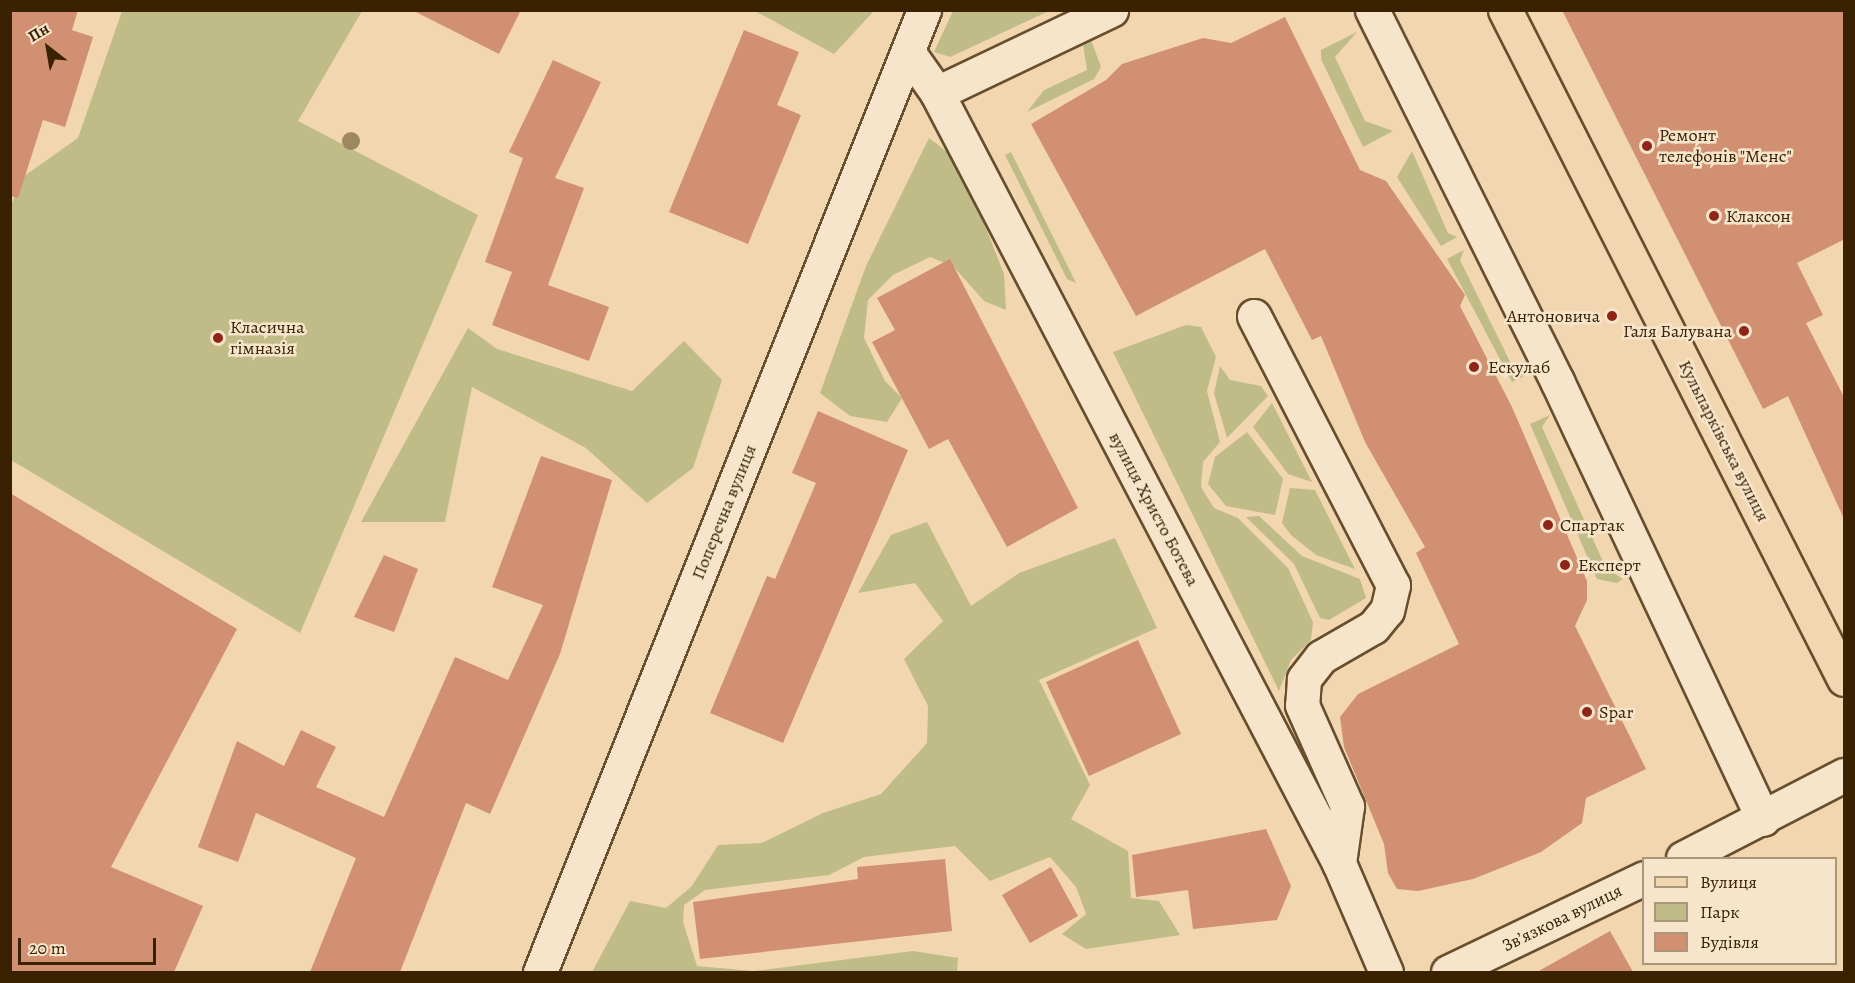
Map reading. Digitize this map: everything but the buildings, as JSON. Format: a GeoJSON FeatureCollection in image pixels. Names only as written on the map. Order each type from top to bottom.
{"type":"FeatureCollection","features":[{"type":"Feature","properties":{"kind":"main road","name":"Кульпарківська вулиця"},"geometry":{"type":"LineString","coordinates":[[1505,10],[1845,679]]}},
{"type":"Feature","properties":{"kind":"street","name":"Поперечна вулиця"},"geometry":{"type":"LineString","coordinates":[[540,972],[924,10]]}},
{"type":"Feature","properties":{"kind":"street"},"geometry":{"type":"LineString","coordinates":[[937,93],[1111,10]]}},
{"type":"Feature","properties":{"kind":"street"},"geometry":{"type":"LineString","coordinates":[[1372,10],[1557,381],[1763,819]]}},
{"type":"Feature","properties":{"kind":"street","name":"вулиця Христо Ботева"},"geometry":{"type":"LineString","coordinates":[[908,52],[937,93],[1339,863],[1386,972]]}},
{"type":"Feature","properties":{"kind":"street"},"geometry":{"type":"LineString","coordinates":[[1254,316],[1393,585],[1387,610],[1373,627],[1321,657],[1304,679],[1302,705],[1347,806],[1339,863]]}},
{"type":"Feature","properties":{"kind":"street"},"geometry":{"type":"LineString","coordinates":[[1685,857],[1845,776]]}},
{"type":"Feature","properties":{"kind":"street","name":"Звʼязкова вулиця"},"geometry":{"type":"LineString","coordinates":[[1448,972],[1642,879]]}},
{"type":"Feature","properties":{"kind":"green space"},"geometry":{"type":"Polygon","coordinates":[[[953,10],[1049,11],[950,57],[934,52],[953,10]]]}},
{"type":"Feature","properties":{"kind":"green space","name":"Класична гімназія"},"geometry":{"type":"Polygon","coordinates":[[[122,11],[362,11],[298,121],[478,215],[300,633],[11,460],[11,207],[20,179],[78,138],[122,11]]]}},
{"type":"Feature","properties":{"kind":"green space"},"geometry":{"type":"Polygon","coordinates":[[[755,11],[874,11],[834,54],[755,11]]]}},
{"type":"Feature","properties":{"kind":"green space"},"geometry":{"type":"Polygon","coordinates":[[[1357,32],[1335,57],[1365,121],[1393,131],[1363,147],[1321,59],[1321,50],[1357,32]]]}},
{"type":"Feature","properties":{"kind":"green space"},"geometry":{"type":"Polygon","coordinates":[[[1091,40],[1101,67],[1094,79],[1027,112],[1044,90],[1087,70],[1083,44],[1091,40]]]}},
{"type":"Feature","properties":{"kind":"green space"},"geometry":{"type":"Polygon","coordinates":[[[929,138],[960,162],[1004,274],[1006,310],[984,301],[954,267],[930,257],[893,275],[868,300],[864,338],[885,381],[902,398],[887,422],[850,416],[820,393],[866,266],[929,138]]]}},
{"type":"Feature","properties":{"kind":"green space"},"geometry":{"type":"Polygon","coordinates":[[[1412,151],[1448,233],[1457,237],[1441,246],[1397,177],[1412,151]]]}},
{"type":"Feature","properties":{"kind":"green space"},"geometry":{"type":"Polygon","coordinates":[[[1011,152],[1076,283],[1067,279],[1005,155],[1011,152]]]}},
{"type":"Feature","properties":{"kind":"green space"},"geometry":{"type":"Polygon","coordinates":[[[1464,250],[1460,260],[1515,372],[1528,374],[1512,382],[1447,259],[1464,250]]]}},
{"type":"Feature","properties":{"kind":"green space"},"geometry":{"type":"Polygon","coordinates":[[[1186,325],[1201,327],[1216,357],[1207,391],[1220,442],[1203,462],[1201,487],[1214,508],[1238,518],[1288,568],[1313,622],[1311,640],[1291,660],[1279,691],[1113,352],[1186,325]]]}},
{"type":"Feature","properties":{"kind":"green space"},"geometry":{"type":"Polygon","coordinates":[[[468,328],[497,349],[632,391],[684,341],[722,380],[693,468],[647,503],[586,448],[472,387],[445,522],[361,522],[468,328]]]}},
{"type":"Feature","properties":{"kind":"green space"},"geometry":{"type":"Polygon","coordinates":[[[1220,366],[1230,380],[1261,386],[1268,396],[1227,438],[1214,393],[1220,366]]]}},
{"type":"Feature","properties":{"kind":"green space"},"geometry":{"type":"Polygon","coordinates":[[[1272,403],[1312,482],[1288,474],[1253,427],[1272,403]]]}},
{"type":"Feature","properties":{"kind":"green space"},"geometry":{"type":"Polygon","coordinates":[[[1550,415],[1542,427],[1606,568],[1623,579],[1617,583],[1597,579],[1530,424],[1550,415]]]}},
{"type":"Feature","properties":{"kind":"green space"},"geometry":{"type":"Polygon","coordinates":[[[1247,432],[1283,479],[1275,515],[1226,506],[1208,484],[1215,457],[1247,432]]]}},
{"type":"Feature","properties":{"kind":"green space"},"geometry":{"type":"Polygon","coordinates":[[[1290,488],[1315,490],[1355,569],[1316,555],[1291,535],[1282,523],[1290,488]]]}},
{"type":"Feature","properties":{"kind":"green space"},"geometry":{"type":"Polygon","coordinates":[[[1259,516],[1302,556],[1360,579],[1366,598],[1329,620],[1320,618],[1294,564],[1246,517],[1259,516]]]}},
{"type":"Feature","properties":{"kind":"green space"},"geometry":{"type":"Polygon","coordinates":[[[927,522],[971,606],[1019,573],[1115,538],[1157,628],[1039,680],[1090,785],[1071,819],[1128,851],[1131,898],[1159,901],[1180,935],[1086,949],[1062,934],[1086,914],[1076,887],[1050,857],[990,881],[955,846],[864,857],[829,875],[705,890],[684,905],[683,922],[697,966],[753,971],[913,951],[958,958],[957,972],[592,972],[630,901],[666,908],[692,886],[718,845],[762,843],[823,813],[881,794],[927,743],[928,706],[904,659],[943,621],[915,583],[858,593],[891,535],[927,522]]]}},
{"type":"Feature","properties":{"kind":"place","name":"Ремонт телефонів \"Менс\""},"geometry":{"type":"Point","coordinates":[1647,146]}},
{"type":"Feature","properties":{"kind":"place","name":"Клаксон"},"geometry":{"type":"Point","coordinates":[1714,216]}},
{"type":"Feature","properties":{"kind":"place","name":"Антоновича"},"geometry":{"type":"Point","coordinates":[1612,316]}},
{"type":"Feature","properties":{"kind":"place","name":"Галя Балувана"},"geometry":{"type":"Point","coordinates":[1744,331]}},
{"type":"Feature","properties":{"kind":"place","name":"Класична гімназія"},"geometry":{"type":"Point","coordinates":[218,338]}},
{"type":"Feature","properties":{"kind":"place","name":"Ескулаб"},"geometry":{"type":"Point","coordinates":[1474,367]}},
{"type":"Feature","properties":{"kind":"place","name":"Спартак"},"geometry":{"type":"Point","coordinates":[1548,525]}},
{"type":"Feature","properties":{"kind":"place","name":"Експерт"},"geometry":{"type":"Point","coordinates":[1565,565]}},
{"type":"Feature","properties":{"kind":"place","name":"Spar"},"geometry":{"type":"Point","coordinates":[1587,712]}}]}
